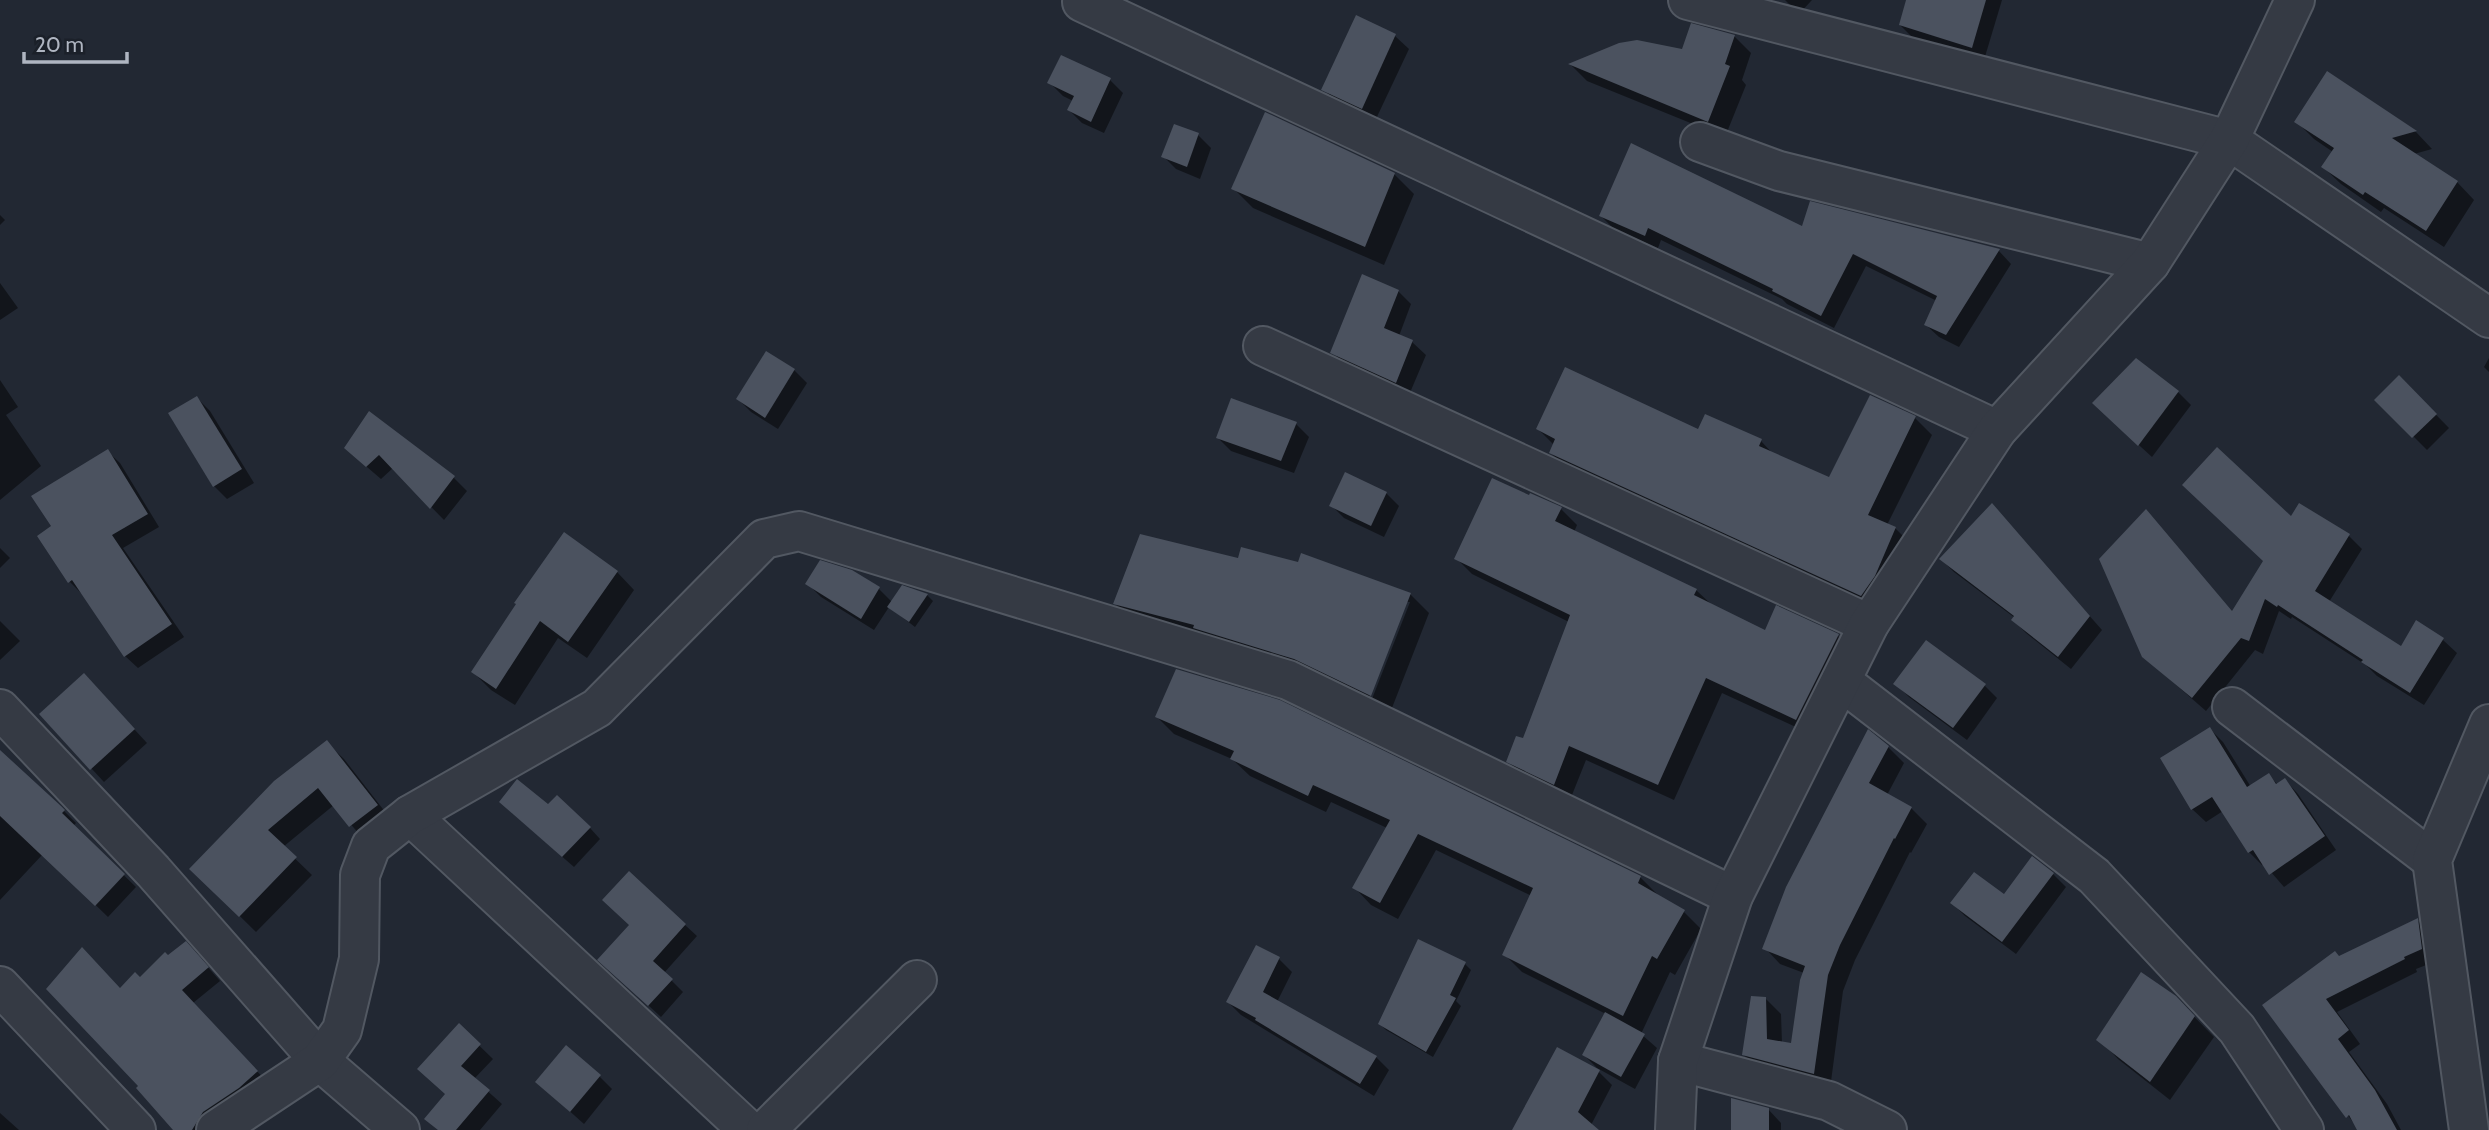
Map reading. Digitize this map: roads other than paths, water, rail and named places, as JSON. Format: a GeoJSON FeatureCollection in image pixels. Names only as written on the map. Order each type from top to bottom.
{"type":"FeatureCollection","features":[{"type":"Feature","properties":{"kind":"street"},"geometry":{"type":"LineString","coordinates":[[1688,0],[2229,139],[2489,318]]}},
{"type":"Feature","properties":{"kind":"street"},"geometry":{"type":"LineString","coordinates":[[1675,1130],[1678,1061],[1733,896],[1869,624],[1997,430],[2150,263],[2229,139],[2295,0]]}},
{"type":"Feature","properties":{"kind":"street"},"geometry":{"type":"LineString","coordinates":[[1082,2],[1997,430]]}},
{"type":"Feature","properties":{"kind":"street"},"geometry":{"type":"LineString","coordinates":[[1700,142],[1779,172],[2150,263]]}},
{"type":"Feature","properties":{"kind":"street"},"geometry":{"type":"LineString","coordinates":[[1263,346],[1869,624]]}},
{"type":"Feature","properties":{"kind":"street"},"geometry":{"type":"LineString","coordinates":[[216,1130],[320,1061],[342,1030],[359,959],[360,875],[371,846],[410,815],[597,708],[764,539],[799,531],[1288,680],[1733,896]]}},
{"type":"Feature","properties":{"kind":"street"},"geometry":{"type":"LineString","coordinates":[[1841,681],[2094,876],[2237,1029],[2304,1130]]}},
{"type":"Feature","properties":{"kind":"street"},"geometry":{"type":"LineString","coordinates":[[2232,707],[2432,860]]}},
{"type":"Feature","properties":{"kind":"street"},"geometry":{"type":"LineString","coordinates":[[0,709],[153,871],[320,1061],[400,1130]]}},
{"type":"Feature","properties":{"kind":"street"},"geometry":{"type":"LineString","coordinates":[[2469,1130],[2432,860],[2489,724]]}},
{"type":"Feature","properties":{"kind":"street"},"geometry":{"type":"LineString","coordinates":[[410,815],[748,1130]]}},
{"type":"Feature","properties":{"kind":"street"},"geometry":{"type":"LineString","coordinates":[[766,1130],[917,980]]}},
{"type":"Feature","properties":{"kind":"street"},"geometry":{"type":"LineString","coordinates":[[0,986],[136,1130]]}},
{"type":"Feature","properties":{"kind":"street"},"geometry":{"type":"LineString","coordinates":[[1678,1061],[1829,1101],[1886,1130]]}}]}
